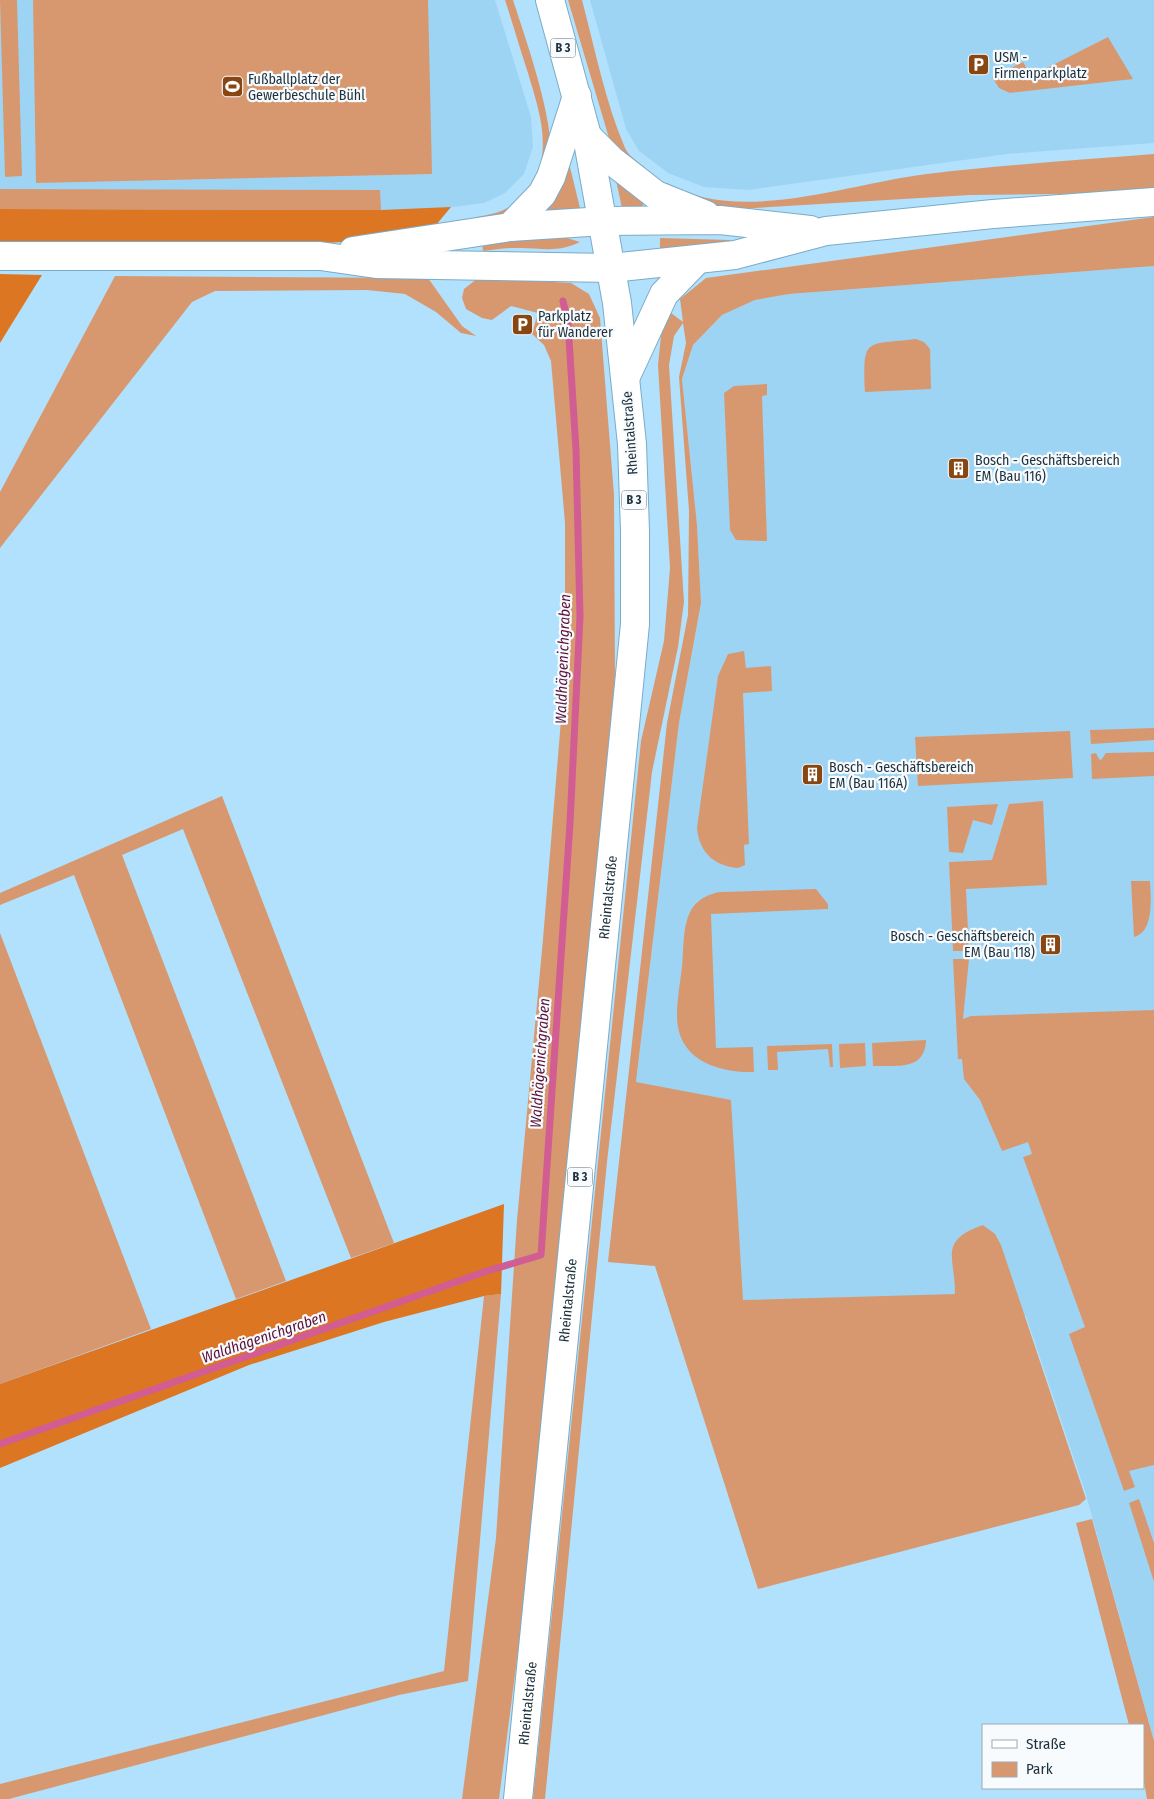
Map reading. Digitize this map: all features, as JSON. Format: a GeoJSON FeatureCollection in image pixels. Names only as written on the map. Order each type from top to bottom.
{"type":"FeatureCollection","features":[{"type":"Feature","properties":{"kind":"street","name":"Rheintalstraße"},"geometry":{"type":"LineString","coordinates":[[518,1799],[635,624],[633,473],[626,376],[604,220],[587,136],[550,0]]}},
{"type":"Feature","properties":{"kind":"street"},"geometry":{"type":"LineString","coordinates":[[510,227],[542,194],[552,177],[577,96]]}},
{"type":"Feature","properties":{"kind":"street"},"geometry":{"type":"LineString","coordinates":[[587,136],[611,160],[656,195],[720,220]]}},
{"type":"Feature","properties":{"kind":"street"},"geometry":{"type":"LineString","coordinates":[[0,256],[320,256],[376,264],[611,268],[735,255],[826,232],[994,214],[1154,202]]}},
{"type":"Feature","properties":{"kind":"street"},"geometry":{"type":"LineString","coordinates":[[320,256],[510,227],[604,220],[720,220],[826,232]]}},
{"type":"Feature","properties":{"kind":"street"},"geometry":{"type":"LineString","coordinates":[[626,376],[664,294],[697,260]]}},
{"type":"Feature","properties":{"kind":"shaded area","name":"Fußballplatz der Gewerbeschule Bühl"},"geometry":{"type":"Polygon","coordinates":[[[0,0],[495,0],[531,117],[533,147],[524,174],[505,193],[484,203],[438,209],[0,209],[0,0]]]}},
{"type":"Feature","properties":{"kind":"shaded area"},"geometry":{"type":"Polygon","coordinates":[[[590,0],[1154,0],[1154,143],[1007,154],[748,190],[704,187],[668,173],[639,151],[626,129],[590,0]]]}},
{"type":"Feature","properties":{"kind":"shaded area"},"geometry":{"type":"Polygon","coordinates":[[[451,207],[436,225],[385,240],[217,248],[0,248],[0,209],[381,210],[451,207]]]}},
{"type":"Feature","properties":{"kind":"shaded area"},"geometry":{"type":"Polygon","coordinates":[[[1154,266],[1154,1741],[1085,1491],[1026,1316],[673,1321],[655,1266],[608,1262],[636,1083],[679,723],[701,603],[697,525],[682,379],[693,345],[722,315],[755,300],[789,294],[1154,266]]]}},
{"type":"Feature","properties":{"kind":"shaded area"},"geometry":{"type":"Polygon","coordinates":[[[0,274],[42,275],[0,343],[0,274]]]}},
{"type":"Feature","properties":{"kind":"shaded area"},"geometry":{"type":"Polygon","coordinates":[[[504,1204],[501,1294],[484,1296],[384,1322],[249,1365],[0,1468],[0,1384],[504,1204]]]}},
{"type":"Feature","properties":{"kind":"green space"},"geometry":{"type":"Polygon","coordinates":[[[0,0],[17,0],[22,176],[5,177],[0,0]]]}},
{"type":"Feature","properties":{"kind":"green space","name":"Fußballplatz der Gewerbeschule Bühl"},"geometry":{"type":"Polygon","coordinates":[[[33,0],[428,0],[432,174],[36,183],[33,0]]]}},
{"type":"Feature","properties":{"kind":"green space"},"geometry":{"type":"Polygon","coordinates":[[[505,0],[513,0],[539,83],[549,130],[551,149],[549,164],[535,184],[504,220],[459,223],[499,212],[512,205],[527,191],[536,175],[541,159],[543,143],[538,108],[505,0]]]}},
{"type":"Feature","properties":{"kind":"green space"},"geometry":{"type":"Polygon","coordinates":[[[568,0],[582,0],[606,93],[625,148],[647,170],[652,178],[625,163],[609,138],[568,0]]]}},
{"type":"Feature","properties":{"kind":"green space"},"geometry":{"type":"Polygon","coordinates":[[[1108,37],[1133,79],[1010,93],[999,88],[992,77],[1023,62],[1031,76],[1108,37]]]}},
{"type":"Feature","properties":{"kind":"green space"},"geometry":{"type":"Polygon","coordinates":[[[1154,154],[1154,192],[970,195],[738,209],[705,206],[663,194],[667,183],[696,195],[727,201],[761,201],[795,198],[927,174],[1012,165],[1154,154]]]}},
{"type":"Feature","properties":{"kind":"green space"},"geometry":{"type":"Polygon","coordinates":[[[568,159],[580,208],[541,214],[568,159]]]}},
{"type":"Feature","properties":{"kind":"green space"},"geometry":{"type":"Polygon","coordinates":[[[615,176],[644,198],[642,210],[622,208],[615,176]]]}},
{"type":"Feature","properties":{"kind":"green space"},"geometry":{"type":"Polygon","coordinates":[[[0,189],[380,190],[381,210],[0,209],[0,189]]]}},
{"type":"Feature","properties":{"kind":"green space"},"geometry":{"type":"Polygon","coordinates":[[[1154,217],[1154,266],[789,294],[755,300],[722,315],[693,345],[682,379],[697,525],[701,603],[679,723],[636,1082],[731,1100],[743,1300],[955,1294],[952,1260],[954,1244],[969,1231],[983,1225],[995,1234],[1001,1245],[1086,1499],[1079,1505],[758,1589],[655,1266],[608,1262],[667,723],[688,615],[689,511],[679,377],[686,343],[683,323],[674,336],[669,365],[684,602],[678,647],[652,772],[607,1162],[545,1799],[533,1799],[641,741],[664,641],[670,568],[658,365],[662,326],[671,313],[683,322],[680,299],[706,278],[1154,217]]]}},
{"type":"Feature","properties":{"kind":"green space"},"geometry":{"type":"Polygon","coordinates":[[[564,237],[580,242],[555,249],[510,248],[483,251],[482,242],[564,237]]]}},
{"type":"Feature","properties":{"kind":"green space"},"geometry":{"type":"Polygon","coordinates":[[[660,238],[730,240],[731,244],[660,251],[660,238]]]}},
{"type":"Feature","properties":{"kind":"green space"},"geometry":{"type":"Polygon","coordinates":[[[115,276],[428,278],[462,326],[476,336],[461,333],[436,312],[405,294],[367,290],[215,291],[192,302],[0,548],[0,492],[115,276]]]}},
{"type":"Feature","properties":{"kind":"green space"},"geometry":{"type":"Polygon","coordinates":[[[478,278],[571,283],[589,294],[600,318],[614,495],[615,676],[571,1156],[527,1581],[499,1799],[462,1799],[496,1538],[517,1220],[565,671],[565,523],[551,361],[544,345],[532,334],[538,313],[511,306],[492,320],[482,318],[466,309],[462,298],[464,289],[478,278]]]}},
{"type":"Feature","properties":{"kind":"green space"},"geometry":{"type":"Polygon","coordinates":[[[916,339],[924,342],[930,349],[931,389],[865,392],[865,361],[870,347],[886,342],[916,339]]]}},
{"type":"Feature","properties":{"kind":"green space"},"geometry":{"type":"Polygon","coordinates":[[[767,384],[767,395],[762,396],[767,541],[736,540],[730,530],[724,393],[734,386],[767,384]]]}},
{"type":"Feature","properties":{"kind":"green space"},"geometry":{"type":"Polygon","coordinates":[[[744,651],[746,668],[771,666],[772,691],[743,693],[749,844],[744,845],[745,865],[738,868],[729,867],[709,856],[698,837],[697,828],[718,676],[728,654],[744,651]]]}},
{"type":"Feature","properties":{"kind":"green space"},"geometry":{"type":"Polygon","coordinates":[[[1154,728],[1154,740],[1091,744],[1090,730],[1154,728]]]}},
{"type":"Feature","properties":{"kind":"green space"},"geometry":{"type":"Polygon","coordinates":[[[1070,731],[1073,778],[918,786],[915,737],[1070,731]]]}},
{"type":"Feature","properties":{"kind":"green space"},"geometry":{"type":"Polygon","coordinates":[[[1154,752],[1154,776],[1092,779],[1091,754],[1096,753],[1101,760],[1106,753],[1154,752]]]}},
{"type":"Feature","properties":{"kind":"green space"},"geometry":{"type":"Polygon","coordinates":[[[222,796],[394,1243],[351,1258],[183,829],[122,855],[286,1281],[236,1299],[74,875],[0,905],[0,893],[222,796]]]}},
{"type":"Feature","properties":{"kind":"green space"},"geometry":{"type":"Polygon","coordinates":[[[1043,801],[1047,885],[966,889],[969,951],[953,951],[949,862],[992,860],[1009,804],[1043,801]]]}},
{"type":"Feature","properties":{"kind":"green space"},"geometry":{"type":"Polygon","coordinates":[[[998,804],[992,825],[973,820],[963,853],[949,852],[947,807],[998,804]]]}},
{"type":"Feature","properties":{"kind":"green space"},"geometry":{"type":"Polygon","coordinates":[[[1131,881],[1150,881],[1151,906],[1148,922],[1145,929],[1134,937],[1131,881]]]}},
{"type":"Feature","properties":{"kind":"green space"},"geometry":{"type":"Polygon","coordinates":[[[816,889],[828,904],[828,909],[711,914],[716,1048],[753,1047],[754,1072],[727,1070],[702,1061],[684,1043],[679,1031],[677,1016],[683,944],[689,913],[699,901],[720,892],[816,889]]]}},
{"type":"Feature","properties":{"kind":"green space"},"geometry":{"type":"Polygon","coordinates":[[[0,933],[151,1329],[0,1384],[0,933]]]}},
{"type":"Feature","properties":{"kind":"green space"},"geometry":{"type":"Polygon","coordinates":[[[953,959],[969,959],[963,1019],[971,1016],[1154,1010],[1154,1465],[1129,1471],[1135,1487],[1124,1491],[1069,1334],[1085,1327],[1023,1157],[1032,1154],[1028,1142],[1002,1151],[980,1100],[964,1079],[962,1059],[958,1059],[953,959]]]}},
{"type":"Feature","properties":{"kind":"green space"},"geometry":{"type":"Polygon","coordinates":[[[926,1040],[924,1050],[915,1062],[899,1066],[873,1066],[872,1043],[926,1040]]]}},
{"type":"Feature","properties":{"kind":"green space"},"geometry":{"type":"Polygon","coordinates":[[[865,1043],[866,1066],[840,1068],[839,1044],[865,1043]]]}},
{"type":"Feature","properties":{"kind":"green space"},"geometry":{"type":"Polygon","coordinates":[[[832,1044],[833,1067],[830,1067],[828,1049],[777,1052],[778,1070],[768,1070],[767,1046],[832,1044]]]}},
{"type":"Feature","properties":{"kind":"green space"},"geometry":{"type":"Polygon","coordinates":[[[501,1294],[468,1681],[399,1695],[9,1799],[0,1799],[0,1784],[444,1671],[484,1296],[501,1294]]]}},
{"type":"Feature","properties":{"kind":"green space"},"geometry":{"type":"Polygon","coordinates":[[[1139,1499],[1154,1543],[1154,1582],[1129,1503],[1139,1499]]]}},
{"type":"Feature","properties":{"kind":"green space"},"geometry":{"type":"Polygon","coordinates":[[[1092,1519],[1154,1741],[1154,1799],[1147,1799],[1144,1782],[1144,1724],[1129,1724],[1076,1523],[1092,1519]]]}},
{"type":"Feature","properties":{"kind":"waterway","name":"Waldhägenichgraben"},"geometry":{"type":"LineString","coordinates":[[0,1444],[484,1272],[541,1255],[570,823],[580,617],[576,450],[568,323],[563,301]]}},
{"type":"Feature","properties":{"kind":"place","name":"USM - Firmenparkplatz"},"geometry":{"type":"Point","coordinates":[978,65]}},
{"type":"Feature","properties":{"kind":"place","name":"Fußballplatz der Gewerbeschule Bühl"},"geometry":{"type":"Point","coordinates":[232,87]}},
{"type":"Feature","properties":{"kind":"place","name":"Parkplatz für Wanderer"},"geometry":{"type":"Point","coordinates":[522,324]}},
{"type":"Feature","properties":{"kind":"place","name":"Bosch - Geschäftsbereich EM (Bau 116)"},"geometry":{"type":"Point","coordinates":[959,468]}},
{"type":"Feature","properties":{"kind":"place","name":"Bosch - Geschäftsbereich EM (Bau 116A)"},"geometry":{"type":"Point","coordinates":[813,775]}},
{"type":"Feature","properties":{"kind":"place","name":"Bosch - Geschäftsbereich EM (Bau 118)"},"geometry":{"type":"Point","coordinates":[1051,944]}}]}
